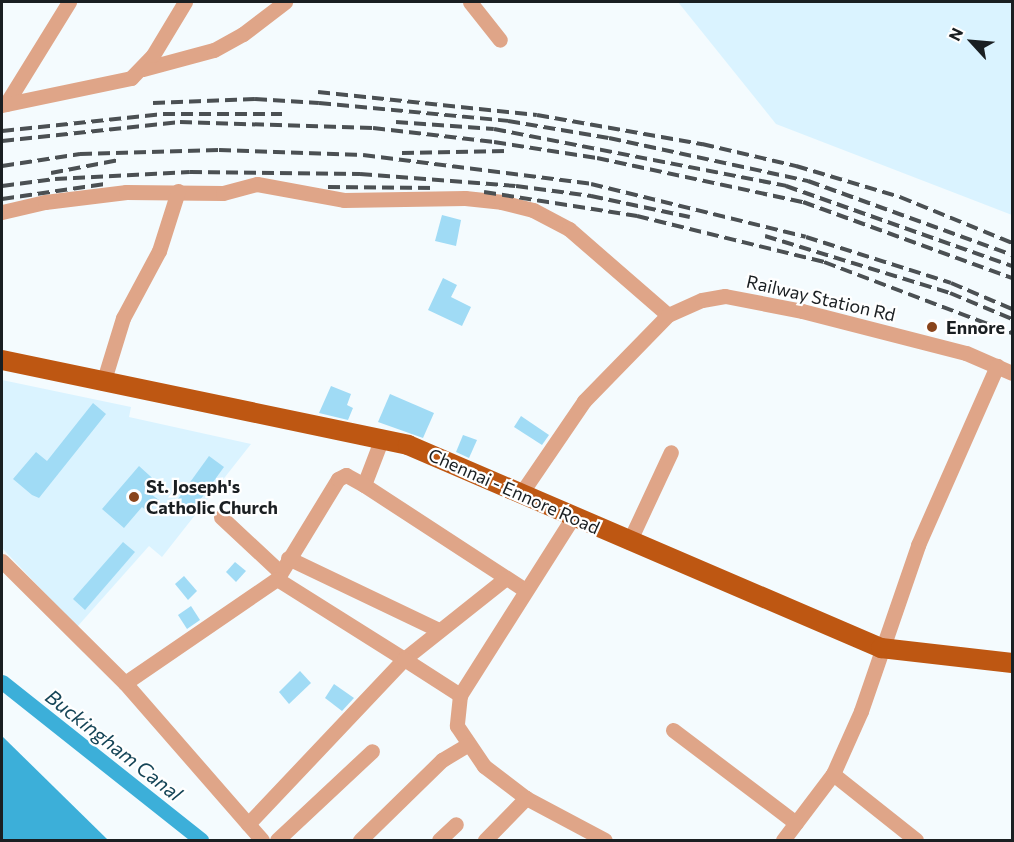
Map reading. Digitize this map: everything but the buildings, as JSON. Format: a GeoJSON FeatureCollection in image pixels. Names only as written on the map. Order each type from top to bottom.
{"type":"FeatureCollection","features":[{"type":"Feature","properties":{"kind":"main road","name":"Chennai - Ennore Road"},"geometry":{"type":"LineString","coordinates":[[2,360],[103,383],[408,445],[522,492],[629,542],[880,648],[1012,663]]}},
{"type":"Feature","properties":{"kind":"street"},"geometry":{"type":"LineString","coordinates":[[4,105],[69,2]]}},
{"type":"Feature","properties":{"kind":"street"},"geometry":{"type":"LineString","coordinates":[[4,105],[130,78],[142,69],[185,2]]}},
{"type":"Feature","properties":{"kind":"street"},"geometry":{"type":"LineString","coordinates":[[142,69],[214,50],[243,34],[285,2]]}},
{"type":"Feature","properties":{"kind":"street"},"geometry":{"type":"LineString","coordinates":[[471,2],[500,40]]}},
{"type":"Feature","properties":{"kind":"street"},"geometry":{"type":"LineString","coordinates":[[2,212],[82,197],[178,191],[223,193],[272,185],[344,200],[465,198],[501,202],[533,210],[569,229],[669,315]]}},
{"type":"Feature","properties":{"kind":"street"},"geometry":{"type":"LineString","coordinates":[[103,383],[120,324],[159,251],[178,191]]}},
{"type":"Feature","properties":{"kind":"street","name":"Railway Station Rd"},"geometry":{"type":"LineString","coordinates":[[522,492],[584,400],[669,315],[702,300],[725,297],[758,301],[966,353],[1012,373]]}},
{"type":"Feature","properties":{"kind":"street"},"geometry":{"type":"LineString","coordinates":[[783,840],[833,774],[861,711],[880,648],[918,544],[997,366]]}},
{"type":"Feature","properties":{"kind":"street"},"geometry":{"type":"LineString","coordinates":[[364,485],[382,438]]}},
{"type":"Feature","properties":{"kind":"street"},"geometry":{"type":"LineString","coordinates":[[629,542],[671,452]]}},
{"type":"Feature","properties":{"kind":"street"},"geometry":{"type":"LineString","coordinates":[[125,682],[279,576],[338,479],[346,475],[525,590]]}},
{"type":"Feature","properties":{"kind":"street"},"geometry":{"type":"LineString","coordinates":[[573,516],[460,695],[457,726],[466,746],[484,766],[526,798],[605,840]]}},
{"type":"Feature","properties":{"kind":"street"},"geometry":{"type":"LineString","coordinates":[[221,517],[279,576],[460,695]]}},
{"type":"Feature","properties":{"kind":"street"},"geometry":{"type":"LineString","coordinates":[[288,558],[439,630]]}},
{"type":"Feature","properties":{"kind":"street"},"geometry":{"type":"LineString","coordinates":[[2,561],[125,682],[262,840]]}},
{"type":"Feature","properties":{"kind":"street"},"geometry":{"type":"LineString","coordinates":[[248,824],[404,659],[506,578]]}},
{"type":"Feature","properties":{"kind":"street"},"geometry":{"type":"LineString","coordinates":[[673,730],[796,823]]}},
{"type":"Feature","properties":{"kind":"street"},"geometry":{"type":"LineString","coordinates":[[360,840],[442,759],[466,746]]}},
{"type":"Feature","properties":{"kind":"street"},"geometry":{"type":"LineString","coordinates":[[277,840],[372,751]]}},
{"type":"Feature","properties":{"kind":"street"},"geometry":{"type":"LineString","coordinates":[[833,774],[916,840]]}},
{"type":"Feature","properties":{"kind":"street"},"geometry":{"type":"LineString","coordinates":[[486,840],[526,798]]}},
{"type":"Feature","properties":{"kind":"street"},"geometry":{"type":"LineString","coordinates":[[439,840],[456,824]]}},
{"type":"Feature","properties":{"kind":"shaded area"},"geometry":{"type":"Polygon","coordinates":[[[678,2],[1012,2],[1012,215],[776,124],[678,2]]]}},
{"type":"Feature","properties":{"kind":"shaded area"},"geometry":{"type":"Polygon","coordinates":[[[2,380],[131,407],[129,417],[251,444],[162,557],[149,546],[77,627],[2,548],[2,380]]]}},
{"type":"Feature","properties":{"kind":"water"},"geometry":{"type":"Polygon","coordinates":[[[2,736],[108,840],[2,840],[2,736]]]}},
{"type":"Feature","properties":{"kind":"waterway","name":"Buckingham Canal"},"geometry":{"type":"LineString","coordinates":[[2,682],[201,840]]}},
{"type":"Feature","properties":{"kind":"railway"},"geometry":{"type":"LineString","coordinates":[[318,92],[537,115],[702,144],[796,166],[900,197],[1012,243]]}},
{"type":"Feature","properties":{"kind":"railway"},"geometry":{"type":"LineString","coordinates":[[153,103],[255,99],[319,103],[508,121],[609,138],[808,181],[1012,255]]}},
{"type":"Feature","properties":{"kind":"railway"},"geometry":{"type":"LineString","coordinates":[[2,131],[163,114],[282,114]]}},
{"type":"Feature","properties":{"kind":"railway"},"geometry":{"type":"LineString","coordinates":[[2,141],[180,122],[373,128],[494,142],[597,158],[803,202],[1012,278]]}},
{"type":"Feature","properties":{"kind":"railway"},"geometry":{"type":"LineString","coordinates":[[396,122],[494,129],[786,186],[1012,266]]}},
{"type":"Feature","properties":{"kind":"railway"},"geometry":{"type":"LineString","coordinates":[[2,166],[80,154],[219,150],[363,155],[591,184],[806,237],[951,283],[1012,309]]}},
{"type":"Feature","properties":{"kind":"railway"},"geometry":{"type":"LineString","coordinates":[[402,153],[507,151]]}},
{"type":"Feature","properties":{"kind":"railway"},"geometry":{"type":"LineString","coordinates":[[51,173],[119,160]]}},
{"type":"Feature","properties":{"kind":"railway"},"geometry":{"type":"LineString","coordinates":[[2,186],[55,179],[190,172],[360,174],[516,186],[591,196],[690,217]]}},
{"type":"Feature","properties":{"kind":"railway"},"geometry":{"type":"LineString","coordinates":[[2,199],[105,184]]}},
{"type":"Feature","properties":{"kind":"railway"},"geometry":{"type":"LineString","coordinates":[[328,187],[436,188]]}},
{"type":"Feature","properties":{"kind":"railway"},"geometry":{"type":"LineString","coordinates":[[484,192],[637,216],[824,262],[1012,333]]}},
{"type":"Feature","properties":{"kind":"railway"},"geometry":{"type":"LineString","coordinates":[[765,236],[950,293],[1012,319]]}},
{"type":"Feature","properties":{"kind":"place","name":"Ennore"},"geometry":{"type":"Point","coordinates":[932,327]}},
{"type":"Feature","properties":{"kind":"place","name":"St. Joseph's Catholic Church"},"geometry":{"type":"Point","coordinates":[134,497]}}]}
